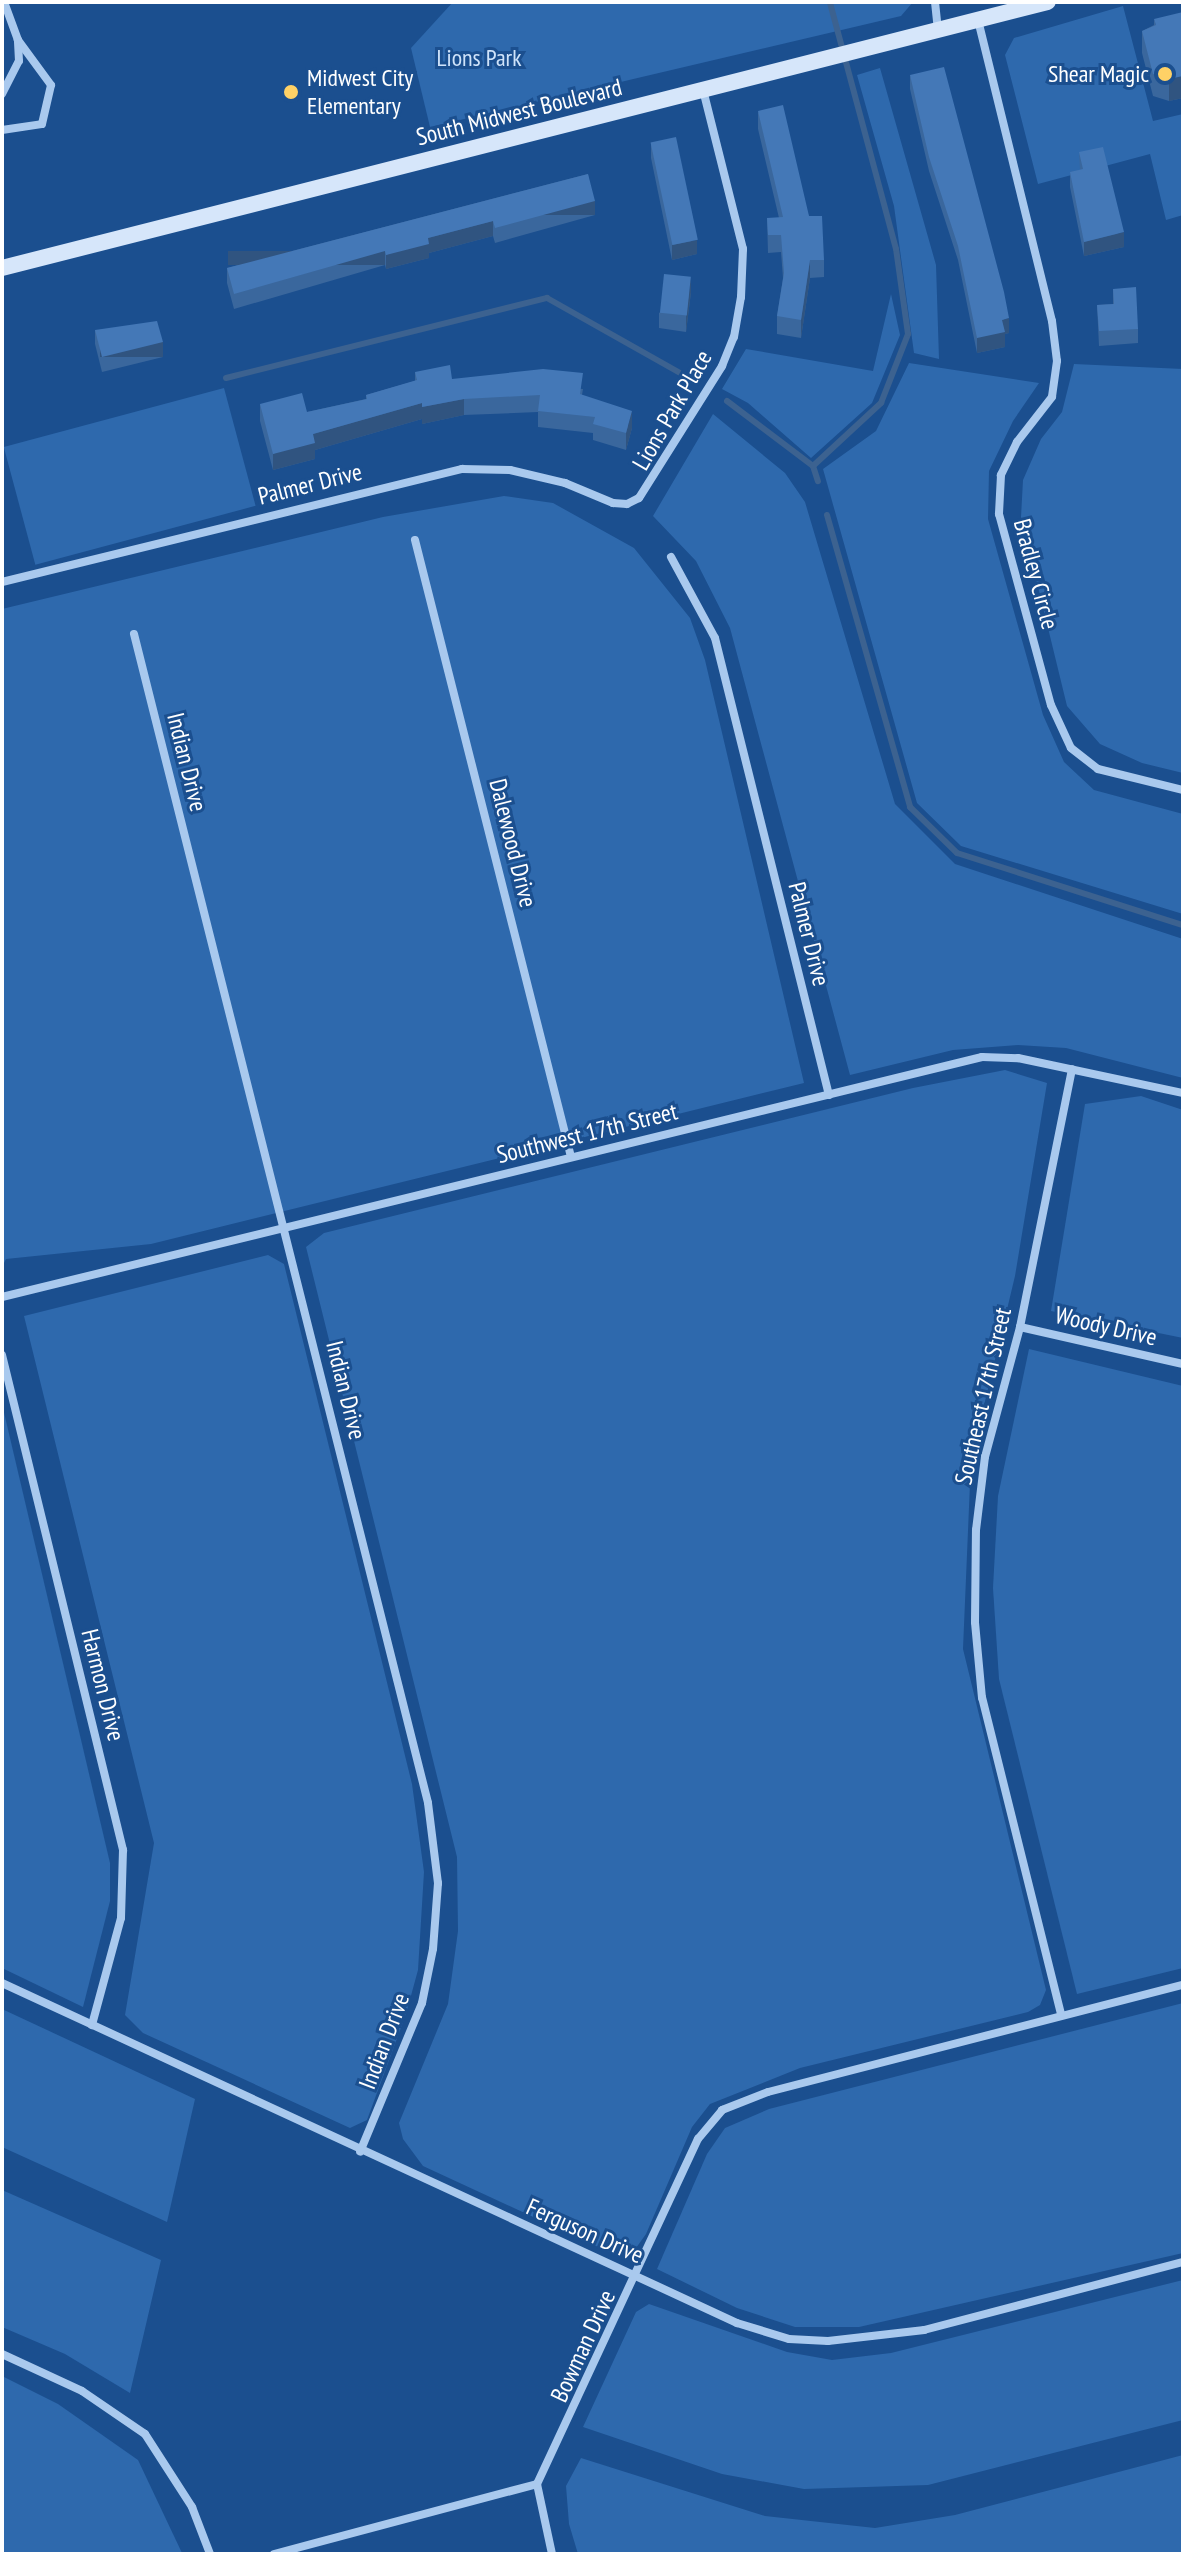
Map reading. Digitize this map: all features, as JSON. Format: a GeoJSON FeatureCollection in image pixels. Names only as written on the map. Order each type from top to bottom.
{"type":"FeatureCollection","features":[{"type":"Feature","properties":{"kind":"main road","name":"South Midwest Boulevard"},"geometry":{"type":"LineString","coordinates":[[2,268],[1048,2]]}},
{"type":"Feature","properties":{"kind":"street"},"geometry":{"type":"LineString","coordinates":[[2,130],[42,124],[50,107],[51,85],[18,40],[4,2]]}},
{"type":"Feature","properties":{"kind":"street"},"geometry":{"type":"LineString","coordinates":[[935,2],[938,30]]}},
{"type":"Feature","properties":{"kind":"street","name":"Bradley Circle"},"geometry":{"type":"LineString","coordinates":[[978,20],[1052,321],[1057,361],[1052,397],[1017,442],[1001,475],[999,514],[1051,705],[1071,748],[1098,769],[1183,790]]}},
{"type":"Feature","properties":{"kind":"street"},"geometry":{"type":"LineString","coordinates":[[2,94],[19,61],[18,40]]}},
{"type":"Feature","properties":{"kind":"street","name":"Lions Park Place"},"geometry":{"type":"LineString","coordinates":[[627,504],[649,488],[734,337],[743,249],[703,90]]}},
{"type":"Feature","properties":{"kind":"street","name":"Palmer Drive"},"geometry":{"type":"LineString","coordinates":[[2,582],[462,469],[510,470],[627,504]]}},
{"type":"Feature","properties":{"kind":"street","name":"Dalewood Drive"},"geometry":{"type":"LineString","coordinates":[[415,540],[571,1157]]}},
{"type":"Feature","properties":{"kind":"street","name":"Palmer Drive"},"geometry":{"type":"LineString","coordinates":[[671,557],[715,638],[829,1095]]}},
{"type":"Feature","properties":{"kind":"street","name":"Indian Drive"},"geometry":{"type":"LineString","coordinates":[[134,634],[428,1803],[438,1883],[422,2003],[360,2152]]}},
{"type":"Feature","properties":{"kind":"street","name":"Southwest 17th Street"},"geometry":{"type":"LineString","coordinates":[[2,1297],[982,1057],[1018,1058],[1183,1093]]}},
{"type":"Feature","properties":{"kind":"street","name":"Southeast 17th Street"},"geometry":{"type":"LineString","coordinates":[[1061,2014],[982,1698],[975,1622],[976,1530],[985,1457],[1020,1327],[1072,1069]]}},
{"type":"Feature","properties":{"kind":"street","name":"Woody Drive"},"geometry":{"type":"LineString","coordinates":[[1020,1327],[1183,1364]]}},
{"type":"Feature","properties":{"kind":"street","name":"Harmon Drive"},"geometry":{"type":"LineString","coordinates":[[2,1355],[123,1850],[121,1918],[92,2025]]}},
{"type":"Feature","properties":{"kind":"street","name":"Ferguson Drive"},"geometry":{"type":"LineString","coordinates":[[2,1983],[360,2152],[737,2323],[789,2339],[828,2341],[924,2330],[1183,2262]]}},
{"type":"Feature","properties":{"kind":"street","name":"Bowman Drive"},"geometry":{"type":"LineString","coordinates":[[537,2484],[638,2277],[698,2139],[722,2110],[768,2092],[1183,1985]]}},
{"type":"Feature","properties":{"kind":"street"},"geometry":{"type":"LineString","coordinates":[[2,2354],[82,2391],[145,2434],[192,2507],[210,2554]]}},
{"type":"Feature","properties":{"kind":"street"},"geometry":{"type":"LineString","coordinates":[[274,2554],[537,2484],[552,2554]]}},
{"type":"Feature","properties":{"kind":"green space","name":"Lions Park"},"geometry":{"type":"Polygon","coordinates":[[[453,2],[913,2],[901,16],[430,127],[411,48],[453,2]]]}},
{"type":"Feature","properties":{"kind":"green space"},"geometry":{"type":"Polygon","coordinates":[[[1123,6],[1153,121],[1183,114],[1183,215],[1166,220],[1150,154],[1038,184],[1005,55],[1014,38],[1123,6]]]}},
{"type":"Feature","properties":{"kind":"green space"},"geometry":{"type":"Polygon","coordinates":[[[880,68],[936,265],[939,359],[914,353],[894,206],[857,75],[880,68]]]}},
{"type":"Feature","properties":{"kind":"green space"},"geometry":{"type":"Polygon","coordinates":[[[891,294],[900,335],[872,403],[811,458],[748,403],[722,389],[746,349],[873,371],[891,294]]]}},
{"type":"Feature","properties":{"kind":"green space"},"geometry":{"type":"Polygon","coordinates":[[[909,363],[1039,383],[1013,421],[989,471],[988,519],[1043,715],[1064,762],[1094,790],[1183,814],[1183,914],[961,846],[917,803],[823,469],[876,431],[909,363]]]}},
{"type":"Feature","properties":{"kind":"green space"},"geometry":{"type":"Polygon","coordinates":[[[1074,364],[1183,369],[1183,773],[1142,763],[1100,744],[1067,706],[1021,517],[1023,480],[1041,439],[1062,412],[1074,364]]]}},
{"type":"Feature","properties":{"kind":"green space"},"geometry":{"type":"Polygon","coordinates":[[[224,388],[256,506],[35,565],[4,447],[224,388]]]}},
{"type":"Feature","properties":{"kind":"green space"},"geometry":{"type":"Polygon","coordinates":[[[713,414],[785,473],[805,502],[895,804],[955,864],[1183,939],[1183,1078],[1066,1048],[1018,1045],[953,1050],[850,1075],[730,628],[696,561],[653,516],[713,414]]]}},
{"type":"Feature","properties":{"kind":"green space"},"geometry":{"type":"Polygon","coordinates":[[[504,496],[553,503],[634,548],[690,618],[705,660],[804,1083],[151,1244],[6,1259],[2,1267],[2,609],[383,517],[504,496]]]}},
{"type":"Feature","properties":{"kind":"green space"},"geometry":{"type":"Polygon","coordinates":[[[1005,1070],[1047,1083],[1015,1276],[971,1460],[963,1649],[1046,1990],[1040,2005],[1028,2012],[800,2068],[710,2104],[692,2127],[646,2234],[636,2248],[609,2252],[423,2166],[403,2139],[399,2123],[448,2004],[458,1931],[457,1857],[306,1247],[324,1233],[913,1088],[1005,1070]]]}},
{"type":"Feature","properties":{"kind":"green space"},"geometry":{"type":"Polygon","coordinates":[[[1141,1096],[1183,1110],[1183,1338],[1051,1311],[1085,1104],[1141,1096]]]}},
{"type":"Feature","properties":{"kind":"green space"},"geometry":{"type":"Polygon","coordinates":[[[268,1255],[284,1264],[412,1784],[424,1872],[418,1970],[406,2014],[367,2120],[350,2128],[143,2033],[125,2015],[154,1843],[24,1316],[268,1255]]]}},
{"type":"Feature","properties":{"kind":"green space"},"geometry":{"type":"Polygon","coordinates":[[[1029,1349],[1183,1386],[1183,1968],[1077,1994],[999,1679],[993,1588],[998,1496],[1029,1349]]]}},
{"type":"Feature","properties":{"kind":"green space"},"geometry":{"type":"Polygon","coordinates":[[[2,1404],[110,1863],[110,1901],[83,2007],[2,1968],[2,1404]]]}},
{"type":"Feature","properties":{"kind":"green space"},"geometry":{"type":"Polygon","coordinates":[[[1183,2003],[1183,2253],[859,2327],[795,2327],[737,2308],[657,2269],[707,2154],[725,2128],[769,2109],[1183,2003]]]}},
{"type":"Feature","properties":{"kind":"green space"},"geometry":{"type":"Polygon","coordinates":[[[2,2009],[195,2099],[167,2222],[2,2147],[2,2009]]]}},
{"type":"Feature","properties":{"kind":"green space"},"geometry":{"type":"Polygon","coordinates":[[[2,2190],[161,2260],[130,2393],[65,2354],[2,2327],[2,2190]]]}},
{"type":"Feature","properties":{"kind":"green space"},"geometry":{"type":"Polygon","coordinates":[[[1183,2280],[1183,2420],[928,2485],[804,2489],[722,2474],[583,2427],[636,2312],[649,2304],[787,2352],[832,2360],[891,2353],[1183,2280]]]}},
{"type":"Feature","properties":{"kind":"green space"},"geometry":{"type":"Polygon","coordinates":[[[2,2376],[58,2404],[138,2460],[182,2553],[2,2554],[2,2376]]]}},
{"type":"Feature","properties":{"kind":"green space"},"geometry":{"type":"Polygon","coordinates":[[[1183,2455],[1183,2554],[578,2554],[569,2524],[566,2486],[581,2458],[765,2516],[875,2528],[955,2515],[1183,2455]]]}},
{"type":"Feature","properties":{"kind":"building"},"geometry":{"type":"Polygon","coordinates":[[[1183,12],[1183,76],[1169,79],[1153,74],[1142,31],[1156,25],[1154,19],[1183,12]]]}},
{"type":"Feature","properties":{"kind":"building"},"geometry":{"type":"Polygon","coordinates":[[[944,67],[1009,318],[1002,320],[1005,332],[977,338],[958,246],[929,157],[910,75],[944,67]]]}},
{"type":"Feature","properties":{"kind":"building"},"geometry":{"type":"Polygon","coordinates":[[[783,105],[809,216],[822,216],[824,260],[810,260],[801,320],[777,316],[784,273],[781,235],[768,235],[767,218],[783,217],[758,111],[783,105]]]}},
{"type":"Feature","properties":{"kind":"building"},"geometry":{"type":"Polygon","coordinates":[[[676,137],[698,240],[672,245],[651,142],[676,137]]]}},
{"type":"Feature","properties":{"kind":"building"},"geometry":{"type":"Polygon","coordinates":[[[1103,147],[1124,232],[1084,242],[1070,172],[1083,169],[1079,152],[1103,147]]]}},
{"type":"Feature","properties":{"kind":"building"},"geometry":{"type":"Polygon","coordinates":[[[588,174],[595,201],[495,228],[493,221],[428,238],[429,244],[386,255],[385,251],[234,294],[227,268],[588,174]]]}},
{"type":"Feature","properties":{"kind":"building"},"geometry":{"type":"Polygon","coordinates":[[[664,274],[691,277],[687,316],[660,313],[664,274]]]}},
{"type":"Feature","properties":{"kind":"building"},"geometry":{"type":"Polygon","coordinates":[[[1136,287],[1138,329],[1099,331],[1097,305],[1114,304],[1113,289],[1136,287]]]}},
{"type":"Feature","properties":{"kind":"building"},"geometry":{"type":"Polygon","coordinates":[[[157,321],[163,342],[102,357],[95,330],[157,321]]]}},
{"type":"Feature","properties":{"kind":"building"},"geometry":{"type":"Polygon","coordinates":[[[450,365],[452,379],[543,369],[583,373],[580,394],[632,411],[626,433],[593,424],[595,417],[538,411],[540,395],[464,399],[422,407],[422,403],[313,434],[315,443],[273,454],[260,404],[302,393],[307,412],[367,399],[366,395],[417,380],[415,372],[450,365]]]}},
{"type":"Feature","properties":{"kind":"waterway"},"geometry":{"type":"LineString","coordinates":[[813,466],[881,403],[908,334],[896,249],[830,2]]}},
{"type":"Feature","properties":{"kind":"waterway"},"geometry":{"type":"LineString","coordinates":[[226,378],[547,298],[691,379]]}},
{"type":"Feature","properties":{"kind":"waterway"},"geometry":{"type":"LineString","coordinates":[[727,401],[813,466],[818,481]]}},
{"type":"Feature","properties":{"kind":"waterway"},"geometry":{"type":"LineString","coordinates":[[827,515],[910,807],[957,853],[1183,925]]}},
{"type":"Feature","properties":{"kind":"place","name":"Shear Magic"},"geometry":{"type":"Point","coordinates":[1165,74]}},
{"type":"Feature","properties":{"kind":"place","name":"Midwest City Elementary"},"geometry":{"type":"Point","coordinates":[291,92]}}]}
